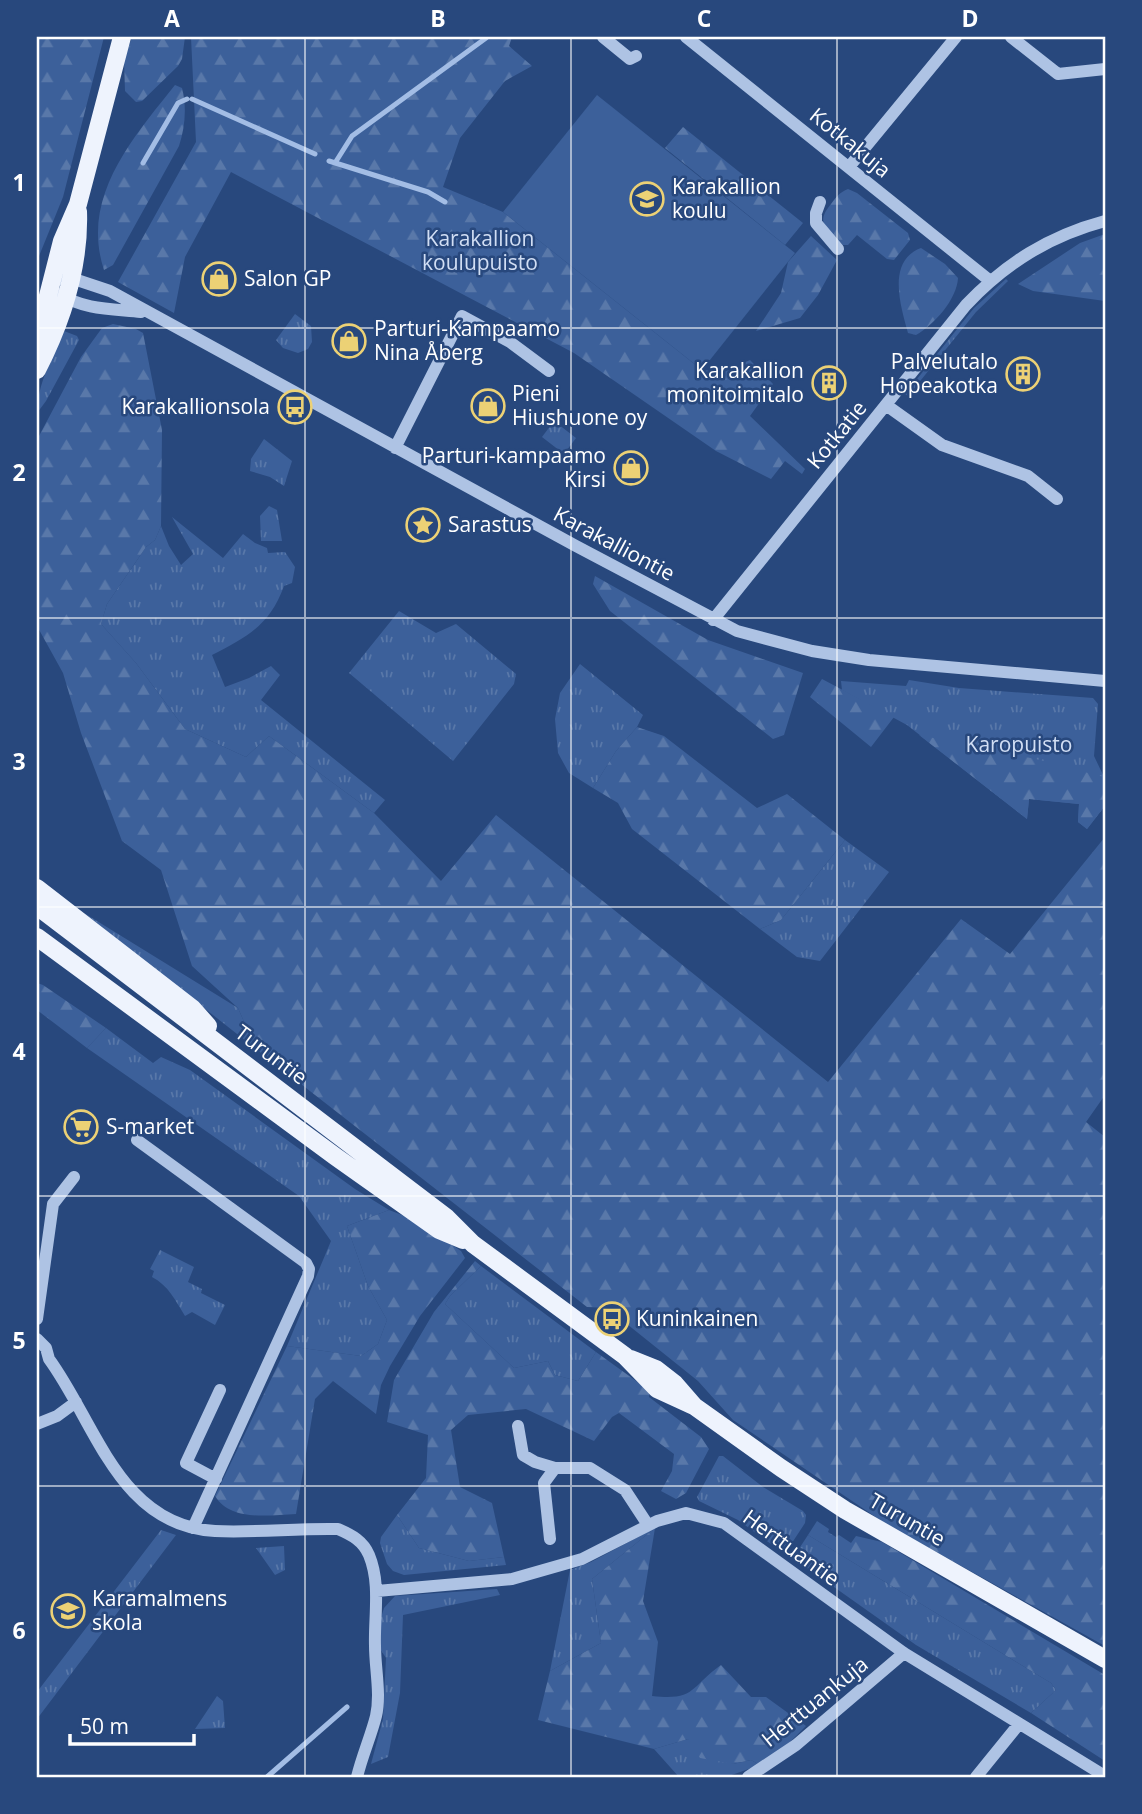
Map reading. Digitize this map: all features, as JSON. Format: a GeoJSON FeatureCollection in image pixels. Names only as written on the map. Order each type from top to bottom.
{"type":"FeatureCollection","features":[{"type":"Feature","properties":{"kind":"main road"},"geometry":{"type":"LineString","coordinates":[[37,340],[64,234],[78,204],[122,37]]}},
{"type":"Feature","properties":{"kind":"main road"},"geometry":{"type":"LineString","coordinates":[[37,370],[58,327],[71,278],[79,239],[78,204]]}},
{"type":"Feature","properties":{"kind":"main road"},"geometry":{"type":"LineString","coordinates":[[37,888],[192,1008],[239,1059]]}},
{"type":"Feature","properties":{"kind":"main road","name":"Turuntie"},"geometry":{"type":"LineString","coordinates":[[37,906],[447,1218],[473,1244],[625,1356],[657,1390],[694,1406],[845,1510],[1105,1658]]}},
{"type":"Feature","properties":{"kind":"main road","name":"Turuntie"},"geometry":{"type":"LineString","coordinates":[[37,936],[439,1230],[473,1244]]}},
{"type":"Feature","properties":{"kind":"street"},"geometry":{"type":"LineString","coordinates":[[603,37],[630,59],[636,56]]}},
{"type":"Feature","properties":{"kind":"street","name":"Kotkakuja"},"geometry":{"type":"LineString","coordinates":[[686,37],[989,280]]}},
{"type":"Feature","properties":{"kind":"street"},"geometry":{"type":"LineString","coordinates":[[849,167],[956,37]]}},
{"type":"Feature","properties":{"kind":"street"},"geometry":{"type":"LineString","coordinates":[[1011,37],[1058,74],[1105,69]]}},
{"type":"Feature","properties":{"kind":"street"},"geometry":{"type":"LineString","coordinates":[[820,202],[816,223],[838,249]]}},
{"type":"Feature","properties":{"kind":"street","name":"Kotkatie"},"geometry":{"type":"LineString","coordinates":[[713,620],[965,306],[989,280],[1032,251],[1079,228],[1105,221]]}},
{"type":"Feature","properties":{"kind":"street"},"geometry":{"type":"LineString","coordinates":[[50,286],[71,278]]}},
{"type":"Feature","properties":{"kind":"street","name":"Karakalliontie"},"geometry":{"type":"LineString","coordinates":[[71,278],[110,291],[395,448],[737,631],[829,654],[914,666],[1046,674],[1105,681]]}},
{"type":"Feature","properties":{"kind":"street","name":"Karakalliontie"},"geometry":{"type":"LineString","coordinates":[[50,286],[66,298],[95,307],[145,312]]}},
{"type":"Feature","properties":{"kind":"street"},"geometry":{"type":"LineString","coordinates":[[395,448],[462,316],[510,342],[549,371]]}},
{"type":"Feature","properties":{"kind":"street"},"geometry":{"type":"LineString","coordinates":[[886,405],[942,445],[1028,476],[1057,499]]}},
{"type":"Feature","properties":{"kind":"street"},"geometry":{"type":"LineString","coordinates":[[137,1140],[306,1263],[309,1269],[309,1276],[193,1528]]}},
{"type":"Feature","properties":{"kind":"street"},"geometry":{"type":"LineString","coordinates":[[37,1319],[39,1283],[53,1204],[74,1177]]}},
{"type":"Feature","properties":{"kind":"street"},"geometry":{"type":"LineString","coordinates":[[37,1225],[49,1234]]}},
{"type":"Feature","properties":{"kind":"street"},"geometry":{"type":"LineString","coordinates":[[37,1339],[46,1348],[43,1359],[76,1402],[121,1479],[155,1511],[193,1528],[215,1531],[338,1529],[353,1535],[366,1548],[377,1591],[376,1715],[357,1777]]}},
{"type":"Feature","properties":{"kind":"street"},"geometry":{"type":"LineString","coordinates":[[216,1479],[186,1463],[220,1390]]}},
{"type":"Feature","properties":{"kind":"street"},"geometry":{"type":"LineString","coordinates":[[37,1424],[57,1416],[76,1402]]}},
{"type":"Feature","properties":{"kind":"street"},"geometry":{"type":"LineString","coordinates":[[518,1426],[523,1455],[534,1462],[555,1468],[590,1468],[625,1490],[648,1525]]}},
{"type":"Feature","properties":{"kind":"street"},"geometry":{"type":"LineString","coordinates":[[550,1539],[544,1483],[555,1468]]}},
{"type":"Feature","properties":{"kind":"street","name":"Herttuantie"},"geometry":{"type":"LineString","coordinates":[[377,1591],[512,1580],[582,1559],[657,1521],[686,1513],[723,1523],[904,1653],[1105,1776]]}},
{"type":"Feature","properties":{"kind":"street","name":"Herttuankuja"},"geometry":{"type":"LineString","coordinates":[[748,1777],[796,1745],[904,1653]]}},
{"type":"Feature","properties":{"kind":"street"},"geometry":{"type":"LineString","coordinates":[[975,1777],[1019,1724]]}},
{"type":"Feature","properties":{"kind":"green space"},"geometry":{"type":"Polygon","coordinates":[[[37,37],[104,37],[63,197],[37,261],[37,37]]]}},
{"type":"Feature","properties":{"kind":"green space"},"geometry":{"type":"Polygon","coordinates":[[[132,37],[185,37],[182,59],[178,66],[142,101],[136,102],[125,91],[124,60],[132,37]]]}},
{"type":"Feature","properties":{"kind":"green space","name":"Karakallion koulupuisto"},"geometry":{"type":"Polygon","coordinates":[[[191,37],[512,37],[509,46],[532,66],[505,81],[460,138],[443,187],[503,212],[702,370],[724,372],[750,360],[773,384],[750,416],[805,469],[802,474],[785,461],[771,479],[716,451],[574,353],[231,172],[185,257],[174,313],[118,282],[196,142],[191,37]]]}},
{"type":"Feature","properties":{"kind":"green space"},"geometry":{"type":"Polygon","coordinates":[[[175,85],[182,88],[185,110],[179,146],[113,265],[104,270],[98,243],[99,218],[105,193],[128,148],[175,85]]]}},
{"type":"Feature","properties":{"kind":"green space"},"geometry":{"type":"Polygon","coordinates":[[[597,95],[795,253],[702,370],[503,212],[597,95]]]}},
{"type":"Feature","properties":{"kind":"green space"},"geometry":{"type":"Polygon","coordinates":[[[683,127],[803,223],[785,245],[665,148],[683,127]]]}},
{"type":"Feature","properties":{"kind":"green space"},"geometry":{"type":"Polygon","coordinates":[[[848,189],[908,233],[910,240],[894,260],[887,259],[857,235],[848,245],[843,245],[825,227],[823,222],[826,211],[838,195],[848,189]]]}},
{"type":"Feature","properties":{"kind":"green space"},"geometry":{"type":"Polygon","coordinates":[[[1105,234],[1105,301],[1033,291],[1018,284],[1080,243],[1105,234]]]}},
{"type":"Feature","properties":{"kind":"green space"},"geometry":{"type":"Polygon","coordinates":[[[811,236],[837,260],[818,295],[800,318],[756,331],[781,293],[788,262],[811,236]]]}},
{"type":"Feature","properties":{"kind":"green space"},"geometry":{"type":"Polygon","coordinates":[[[921,248],[945,264],[958,278],[949,303],[930,325],[916,335],[908,333],[899,286],[903,263],[910,254],[921,248]]]}},
{"type":"Feature","properties":{"kind":"green space"},"geometry":{"type":"Polygon","coordinates":[[[1006,279],[1008,281],[976,312],[908,396],[905,394],[974,308],[1006,279]]]}},
{"type":"Feature","properties":{"kind":"green space"},"geometry":{"type":"Polygon","coordinates":[[[295,314],[311,326],[312,342],[308,349],[298,353],[283,348],[276,340],[295,314]]]}},
{"type":"Feature","properties":{"kind":"green space"},"geometry":{"type":"Polygon","coordinates":[[[113,324],[143,333],[162,430],[161,526],[155,540],[146,547],[107,604],[101,624],[136,663],[185,729],[246,757],[269,736],[374,813],[441,881],[496,815],[828,1082],[961,919],[1010,954],[1105,837],[1105,1095],[1086,1122],[1105,1137],[1105,1646],[886,1524],[733,1420],[698,1381],[607,1308],[587,1307],[256,1049],[238,1008],[192,966],[161,870],[122,841],[81,733],[63,673],[37,626],[39,436],[81,357],[102,328],[113,324]]]}},
{"type":"Feature","properties":{"kind":"green space"},"geometry":{"type":"Polygon","coordinates":[[[64,331],[77,336],[79,340],[37,413],[43,381],[64,331]]]}},
{"type":"Feature","properties":{"kind":"green space"},"geometry":{"type":"Polygon","coordinates":[[[554,421],[576,438],[564,454],[542,437],[554,421]]]}},
{"type":"Feature","properties":{"kind":"green space"},"geometry":{"type":"Polygon","coordinates":[[[264,439],[292,461],[284,486],[270,477],[250,471],[251,459],[264,439]]]}},
{"type":"Feature","properties":{"kind":"green space"},"geometry":{"type":"Polygon","coordinates":[[[269,506],[277,510],[282,541],[261,541],[260,516],[269,506]]]}},
{"type":"Feature","properties":{"kind":"green space"},"geometry":{"type":"Polygon","coordinates":[[[172,517],[223,558],[243,534],[267,548],[268,553],[285,552],[295,567],[292,583],[284,586],[272,611],[256,628],[212,655],[225,687],[271,666],[280,675],[261,700],[385,800],[374,813],[269,736],[246,757],[185,729],[136,663],[101,624],[107,604],[146,547],[155,540],[161,526],[181,565],[193,554],[172,517]]]}},
{"type":"Feature","properties":{"kind":"green space"},"geometry":{"type":"Polygon","coordinates":[[[595,576],[708,640],[803,673],[784,735],[773,739],[610,611],[593,584],[595,576]]]}},
{"type":"Feature","properties":{"kind":"green space"},"geometry":{"type":"Polygon","coordinates":[[[399,611],[436,633],[456,624],[516,674],[514,684],[453,761],[349,673],[399,611]]]}},
{"type":"Feature","properties":{"kind":"green space"},"geometry":{"type":"Polygon","coordinates":[[[580,664],[643,715],[593,788],[569,773],[558,753],[555,719],[560,693],[580,664]]]}},
{"type":"Feature","properties":{"kind":"green space"},"geometry":{"type":"Polygon","coordinates":[[[822,679],[894,717],[871,747],[810,697],[822,679]]]}},
{"type":"Feature","properties":{"kind":"green space","name":"Karopuisto"},"geometry":{"type":"Polygon","coordinates":[[[909,680],[959,688],[1093,698],[1098,704],[1094,756],[1104,777],[1104,807],[1087,829],[1078,822],[1079,804],[1029,799],[1027,819],[907,725],[842,690],[841,681],[906,686],[909,680]]]}},
{"type":"Feature","properties":{"kind":"green space"},"geometry":{"type":"Polygon","coordinates":[[[637,727],[664,736],[757,808],[787,794],[845,840],[781,920],[760,929],[632,829],[618,803],[593,788],[616,751],[637,727]]]}},
{"type":"Feature","properties":{"kind":"green space"},"geometry":{"type":"Polygon","coordinates":[[[919,735],[1040,760],[1104,777],[1104,807],[1087,829],[1078,822],[1079,804],[1029,799],[1027,819],[919,735]]]}},
{"type":"Feature","properties":{"kind":"green space"},"geometry":{"type":"Polygon","coordinates":[[[845,840],[889,872],[820,961],[797,957],[760,929],[781,920],[845,840]]]}},
{"type":"Feature","properties":{"kind":"green space"},"geometry":{"type":"Polygon","coordinates":[[[84,913],[238,1008],[256,1049],[84,913]]]}},
{"type":"Feature","properties":{"kind":"green space"},"geometry":{"type":"Polygon","coordinates":[[[37,983],[106,1028],[87,1048],[37,1010],[37,983]]]}},
{"type":"Feature","properties":{"kind":"green space"},"geometry":{"type":"Polygon","coordinates":[[[106,1028],[153,1063],[161,1057],[190,1070],[355,1189],[389,1210],[347,1226],[368,1286],[387,1320],[378,1344],[361,1356],[287,1346],[331,1241],[299,1196],[87,1048],[106,1028]]]}},
{"type":"Feature","properties":{"kind":"green space"},"geometry":{"type":"Polygon","coordinates":[[[389,1210],[415,1220],[461,1251],[465,1258],[420,1316],[390,1366],[381,1385],[376,1414],[333,1381],[315,1399],[296,1514],[263,1516],[231,1510],[215,1496],[287,1346],[361,1356],[378,1344],[387,1320],[368,1286],[347,1226],[389,1210]]]}},
{"type":"Feature","properties":{"kind":"green space"},"geometry":{"type":"Polygon","coordinates":[[[160,1250],[194,1267],[188,1282],[202,1289],[201,1293],[225,1305],[215,1325],[192,1312],[185,1316],[167,1289],[152,1277],[154,1271],[150,1269],[160,1250]]]}},
{"type":"Feature","properties":{"kind":"green space"},"geometry":{"type":"Polygon","coordinates":[[[475,1261],[481,1266],[445,1304],[514,1368],[548,1361],[555,1375],[578,1381],[596,1352],[650,1391],[649,1397],[701,1437],[709,1449],[686,1493],[676,1499],[661,1491],[672,1471],[674,1454],[619,1413],[612,1417],[594,1441],[526,1409],[468,1415],[451,1430],[460,1487],[492,1503],[504,1557],[469,1561],[419,1548],[397,1515],[426,1478],[428,1435],[387,1422],[394,1380],[434,1312],[475,1261]]]}},
{"type":"Feature","properties":{"kind":"green space"},"geometry":{"type":"Polygon","coordinates":[[[481,1266],[596,1352],[578,1381],[555,1375],[548,1361],[514,1368],[445,1304],[481,1266]]]}},
{"type":"Feature","properties":{"kind":"green space"},"geometry":{"type":"Polygon","coordinates":[[[719,1456],[723,1456],[806,1515],[805,1523],[786,1552],[782,1552],[738,1520],[699,1501],[697,1497],[719,1456]]]}},
{"type":"Feature","properties":{"kind":"green space"},"geometry":{"type":"Polygon","coordinates":[[[397,1515],[419,1548],[469,1561],[504,1557],[506,1565],[404,1575],[393,1571],[387,1564],[380,1543],[381,1537],[397,1515]]]}},
{"type":"Feature","properties":{"kind":"green space"},"geometry":{"type":"Polygon","coordinates":[[[817,1521],[829,1529],[828,1532],[851,1543],[856,1536],[882,1542],[1105,1675],[1105,1761],[1031,1713],[1056,1690],[1051,1683],[808,1535],[817,1521]]]}},
{"type":"Feature","properties":{"kind":"green space"},"geometry":{"type":"Polygon","coordinates":[[[655,1528],[592,1579],[601,1643],[550,1671],[570,1570],[591,1562],[655,1528]]]}},
{"type":"Feature","properties":{"kind":"green space"},"geometry":{"type":"Polygon","coordinates":[[[655,1528],[643,1601],[658,1642],[652,1696],[685,1694],[721,1665],[751,1697],[766,1697],[806,1726],[760,1765],[751,1760],[733,1764],[700,1758],[688,1739],[654,1749],[538,1720],[550,1671],[601,1643],[592,1579],[655,1528]]]}},
{"type":"Feature","properties":{"kind":"green space"},"geometry":{"type":"Polygon","coordinates":[[[161,1530],[176,1535],[37,1719],[37,1692],[161,1530]]]}},
{"type":"Feature","properties":{"kind":"green space"},"geometry":{"type":"Polygon","coordinates":[[[808,1535],[1051,1683],[1056,1690],[1031,1713],[916,1645],[793,1558],[808,1535]]]}},
{"type":"Feature","properties":{"kind":"green space"},"geometry":{"type":"Polygon","coordinates":[[[284,1546],[285,1570],[275,1575],[256,1548],[284,1546]]]}},
{"type":"Feature","properties":{"kind":"green space"},"geometry":{"type":"Polygon","coordinates":[[[497,1589],[500,1595],[403,1615],[400,1693],[388,1757],[371,1764],[383,1719],[386,1658],[377,1644],[384,1608],[395,1596],[497,1589]]]}},
{"type":"Feature","properties":{"kind":"green space"},"geometry":{"type":"Polygon","coordinates":[[[217,1696],[223,1701],[225,1728],[195,1729],[217,1696]]]}},
{"type":"Feature","properties":{"kind":"green space"},"geometry":{"type":"Polygon","coordinates":[[[688,1739],[733,1764],[751,1760],[760,1765],[726,1777],[679,1777],[654,1749],[688,1739]]]}},
{"type":"Feature","properties":{"kind":"waterway"},"geometry":{"type":"LineString","coordinates":[[335,163],[352,136],[486,38]]}},
{"type":"Feature","properties":{"kind":"waterway"},"geometry":{"type":"LineString","coordinates":[[143,163],[178,103],[187,99]]}},
{"type":"Feature","properties":{"kind":"waterway"},"geometry":{"type":"LineString","coordinates":[[192,99],[315,154]]}},
{"type":"Feature","properties":{"kind":"waterway"},"geometry":{"type":"LineString","coordinates":[[329,161],[428,192],[445,202]]}},
{"type":"Feature","properties":{"kind":"waterway"},"geometry":{"type":"LineString","coordinates":[[267,1777],[347,1707]]}},
{"type":"Feature","properties":{"kind":"place","name":"Karakallion koulu"},"geometry":{"type":"Point","coordinates":[647,199]}},
{"type":"Feature","properties":{"kind":"place","name":"Salon GP"},"geometry":{"type":"Point","coordinates":[219,279]}},
{"type":"Feature","properties":{"kind":"place","name":"Parturi-Kampaamo Nina Åberg"},"geometry":{"type":"Point","coordinates":[349,341]}},
{"type":"Feature","properties":{"kind":"place","name":"Palvelutalo Hopeakotka"},"geometry":{"type":"Point","coordinates":[1023,374]}},
{"type":"Feature","properties":{"kind":"place","name":"Karakallion monitoimitalo"},"geometry":{"type":"Point","coordinates":[829,383]}},
{"type":"Feature","properties":{"kind":"place","name":"Pieni Hiushuone oy"},"geometry":{"type":"Point","coordinates":[488,406]}},
{"type":"Feature","properties":{"kind":"place","name":"Karakallionsola"},"geometry":{"type":"Point","coordinates":[295,407]}},
{"type":"Feature","properties":{"kind":"place","name":"Parturi-kampaamo Kirsi"},"geometry":{"type":"Point","coordinates":[631,468]}},
{"type":"Feature","properties":{"kind":"place","name":"Sarastus"},"geometry":{"type":"Point","coordinates":[423,525]}},
{"type":"Feature","properties":{"kind":"place","name":"S-market"},"geometry":{"type":"Point","coordinates":[81,1127]}},
{"type":"Feature","properties":{"kind":"place","name":"Kuninkainen"},"geometry":{"type":"Point","coordinates":[612,1319]}},
{"type":"Feature","properties":{"kind":"place","name":"Karamalmens skola"},"geometry":{"type":"Point","coordinates":[68,1611]}}]}
